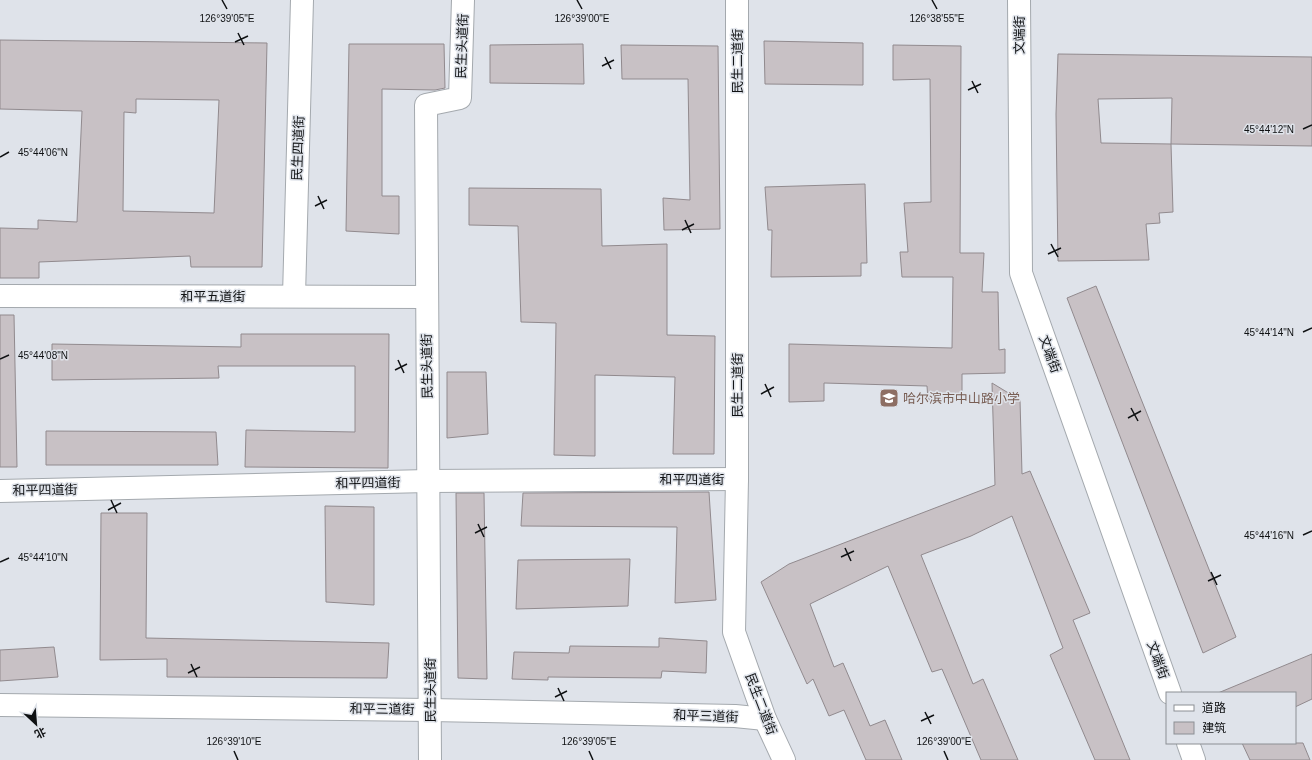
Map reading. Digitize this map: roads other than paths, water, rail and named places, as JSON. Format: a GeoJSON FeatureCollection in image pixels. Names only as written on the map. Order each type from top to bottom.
{"type":"FeatureCollection","features":[{"type":"Feature","properties":{"kind":"street","name":"民生四道街"},"geometry":{"type":"LineString","coordinates":[[294,296],[302,0]]}},
{"type":"Feature","properties":{"kind":"street","name":"民生头道街"},"geometry":{"type":"LineString","coordinates":[[430,760],[426,105],[460,98],[463,0]]}},
{"type":"Feature","properties":{"kind":"street","name":"民生二道街"},"geometry":{"type":"LineString","coordinates":[[737,0],[737,479],[734,632],[765,719],[784,760]]}},
{"type":"Feature","properties":{"kind":"street","name":"文端街"},"geometry":{"type":"LineString","coordinates":[[1019,0],[1021,273],[1170,692]]}},
{"type":"Feature","properties":{"kind":"street","name":"和平五道街"},"geometry":{"type":"LineString","coordinates":[[0,296],[426,297]]}},
{"type":"Feature","properties":{"kind":"street","name":"和平四道街"},"geometry":{"type":"LineString","coordinates":[[0,491],[428,481],[737,479]]}},
{"type":"Feature","properties":{"kind":"street","name":"和平三道街"},"geometry":{"type":"LineString","coordinates":[[0,705],[430,710],[735,716],[765,719]]}},
{"type":"Feature","properties":{"kind":"street"},"geometry":{"type":"LineString","coordinates":[[1188,744],[1194,760]]}},
{"type":"Feature","properties":{"kind":"place","name":"哈尔滨市中山路小学"},"geometry":{"type":"Point","coordinates":[889,398]}}]}
